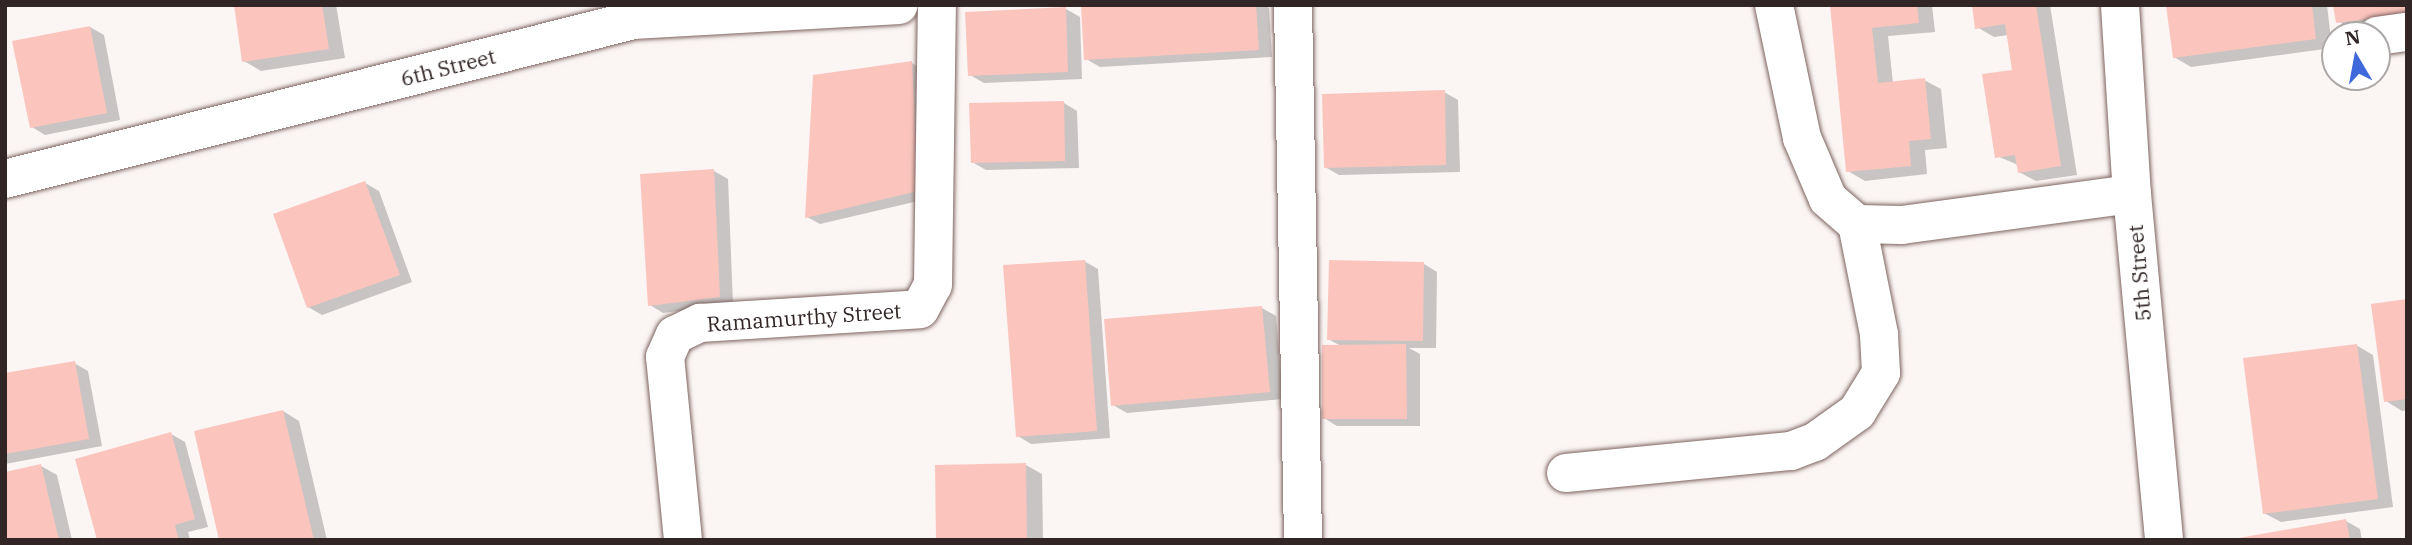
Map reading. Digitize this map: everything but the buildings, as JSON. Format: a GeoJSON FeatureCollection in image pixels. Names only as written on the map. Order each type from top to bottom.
{"type":"FeatureCollection","features":[{"type":"Feature","properties":{"kind":"street","name":"6th Street"},"geometry":{"type":"LineString","coordinates":[[5,179],[634,20],[899,5]]}},
{"type":"Feature","properties":{"kind":"street","name":"Ramamurthy Street"},"geometry":{"type":"LineString","coordinates":[[683,540],[665,357],[675,335],[700,324],[920,309],[933,285],[937,5]]}},
{"type":"Feature","properties":{"kind":"street"},"geometry":{"type":"LineString","coordinates":[[1293,5],[1303,540]]}},
{"type":"Feature","properties":{"kind":"street"},"geometry":{"type":"LineString","coordinates":[[1566,474],[1791,451],[1815,442],[1857,412],[1881,373],[1879,334],[1857,224],[1828,199],[1802,138],[1774,5]]}},
{"type":"Feature","properties":{"kind":"street","name":"5th Street"},"geometry":{"type":"LineString","coordinates":[[2120,5],[2132,194],[2164,540]]}},
{"type":"Feature","properties":{"kind":"street"},"geometry":{"type":"LineString","coordinates":[[1857,224],[1902,225],[2132,194]]}}]}
